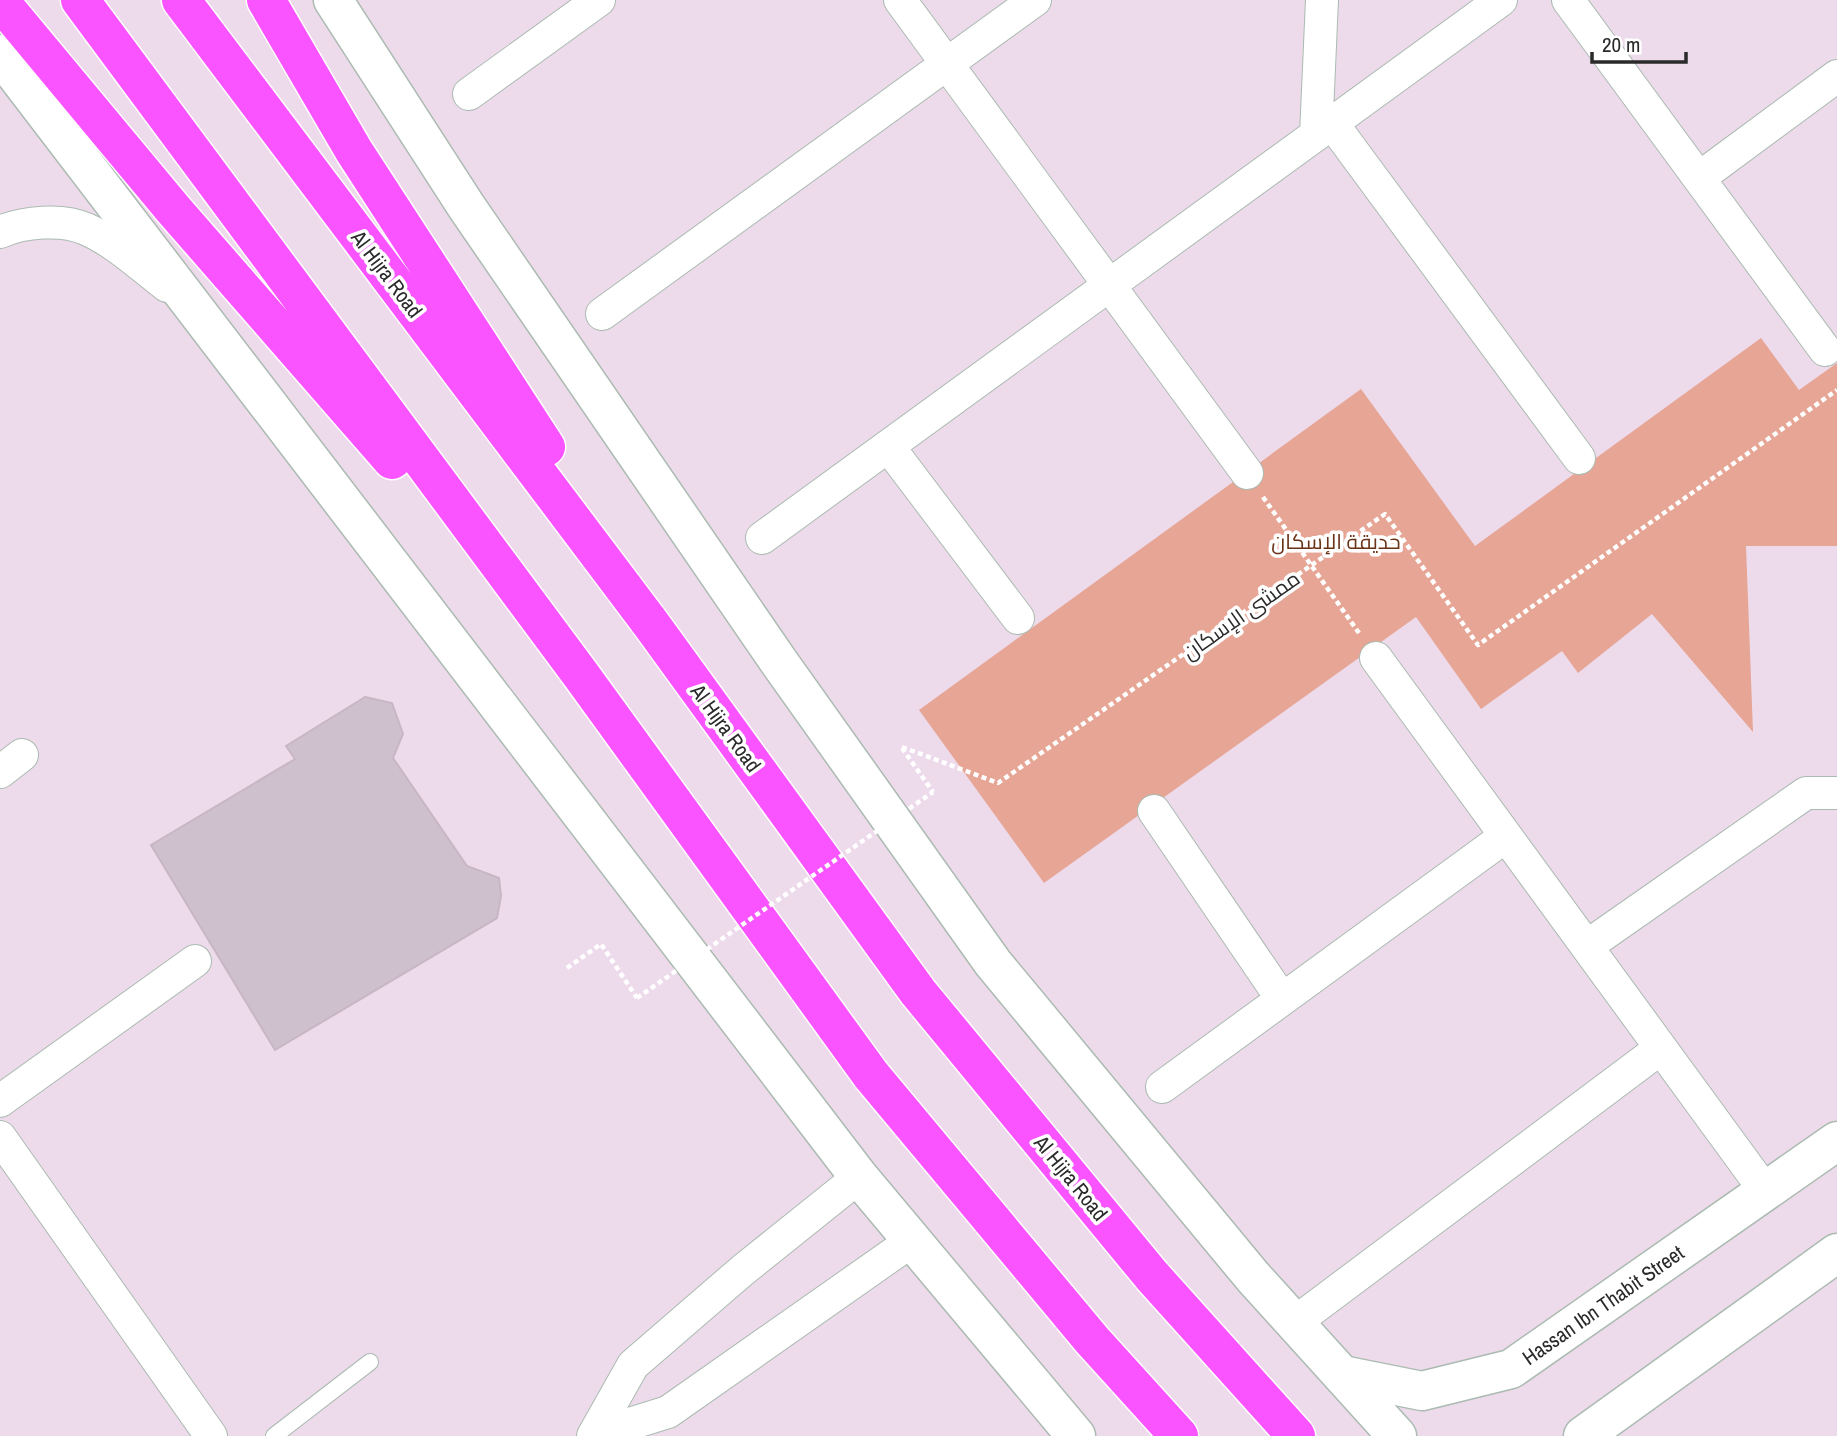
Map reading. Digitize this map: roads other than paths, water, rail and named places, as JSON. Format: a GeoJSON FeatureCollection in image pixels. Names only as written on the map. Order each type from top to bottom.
{"type":"FeatureCollection","features":[{"type":"Feature","properties":{"kind":"highway"},"geometry":{"type":"LineString","coordinates":[[80,0],[581,675],[871,1075],[1092,1340],[1179,1436]]}},
{"type":"Feature","properties":{"kind":"highway","name":"Al Hijra Road"},"geometry":{"type":"LineString","coordinates":[[181,0],[651,624],[918,992],[1152,1276],[1296,1436]]}},
{"type":"Feature","properties":{"kind":"highway"},"geometry":{"type":"LineString","coordinates":[[266,0],[354,151],[743,751]]}},
{"type":"Feature","properties":{"kind":"highway"},"geometry":{"type":"LineString","coordinates":[[0,1],[173,209],[581,675]]}},
{"type":"Feature","properties":{"kind":"main road"},"geometry":{"type":"LineString","coordinates":[[333,0],[466,206],[779,662],[993,964],[1253,1277],[1396,1436]]}},
{"type":"Feature","properties":{"kind":"main road"},"geometry":{"type":"LineString","coordinates":[[0,54],[859,1177],[1076,1436]]}},
{"type":"Feature","properties":{"kind":"main road","name":"Hassan Ibn Thabit Street"},"geometry":{"type":"LineString","coordinates":[[1342,1375],[1422,1391],[1511,1369],[1837,1141]]}},
{"type":"Feature","properties":{"kind":"main road"},"geometry":{"type":"LineString","coordinates":[[1583,1436],[1837,1253]]}},
{"type":"Feature","properties":{"kind":"street"},"geometry":{"type":"LineString","coordinates":[[469,94],[599,0]]}},
{"type":"Feature","properties":{"kind":"street"},"geometry":{"type":"LineString","coordinates":[[900,0],[1247,473]]}},
{"type":"Feature","properties":{"kind":"street"},"geometry":{"type":"LineString","coordinates":[[602,314],[1035,0]]}},
{"type":"Feature","properties":{"kind":"street"},"geometry":{"type":"LineString","coordinates":[[1322,0],[1324,129],[1579,458]]}},
{"type":"Feature","properties":{"kind":"street"},"geometry":{"type":"LineString","coordinates":[[1568,0],[1825,350]]}},
{"type":"Feature","properties":{"kind":"street"},"geometry":{"type":"LineString","coordinates":[[762,538],[1499,1]]}},
{"type":"Feature","properties":{"kind":"street"},"geometry":{"type":"LineString","coordinates":[[1699,178],[1837,76]]}},
{"type":"Feature","properties":{"kind":"street"},"geometry":{"type":"LineString","coordinates":[[0,232],[12,227],[44,222],[84,228],[117,247],[191,303]]}},
{"type":"Feature","properties":{"kind":"street"},"geometry":{"type":"LineString","coordinates":[[888,446],[1018,618]]}},
{"type":"Feature","properties":{"kind":"street"},"geometry":{"type":"LineString","coordinates":[[1376,657],[1766,1192]]}},
{"type":"Feature","properties":{"kind":"street"},"geometry":{"type":"LineString","coordinates":[[1587,946],[1806,793],[1837,793]]}},
{"type":"Feature","properties":{"kind":"street"},"geometry":{"type":"LineString","coordinates":[[1154,811],[1282,999]]}},
{"type":"Feature","properties":{"kind":"street"},"geometry":{"type":"LineString","coordinates":[[1162,1087],[1506,836]]}},
{"type":"Feature","properties":{"kind":"street"},"geometry":{"type":"LineString","coordinates":[[0,1101],[195,961]]}},
{"type":"Feature","properties":{"kind":"street"},"geometry":{"type":"LineString","coordinates":[[1294,1323],[1661,1048]]}},
{"type":"Feature","properties":{"kind":"street"},"geometry":{"type":"LineString","coordinates":[[0,1137],[211,1436]]}},
{"type":"Feature","properties":{"kind":"street"},"geometry":{"type":"LineString","coordinates":[[593,1436],[633,1366],[743,1270],[859,1177]]}},
{"type":"Feature","properties":{"kind":"street"},"geometry":{"type":"LineString","coordinates":[[593,1436],[668,1412],[914,1240]]}},
{"type":"Feature","properties":{"kind":"lane"},"geometry":{"type":"LineString","coordinates":[[274,1436],[370,1362]]}},
{"type":"Feature","properties":{"kind":"park label","name":"حديقة الإسكان"},"geometry":{"type":"Point","coordinates":[1336,541]}}]}
